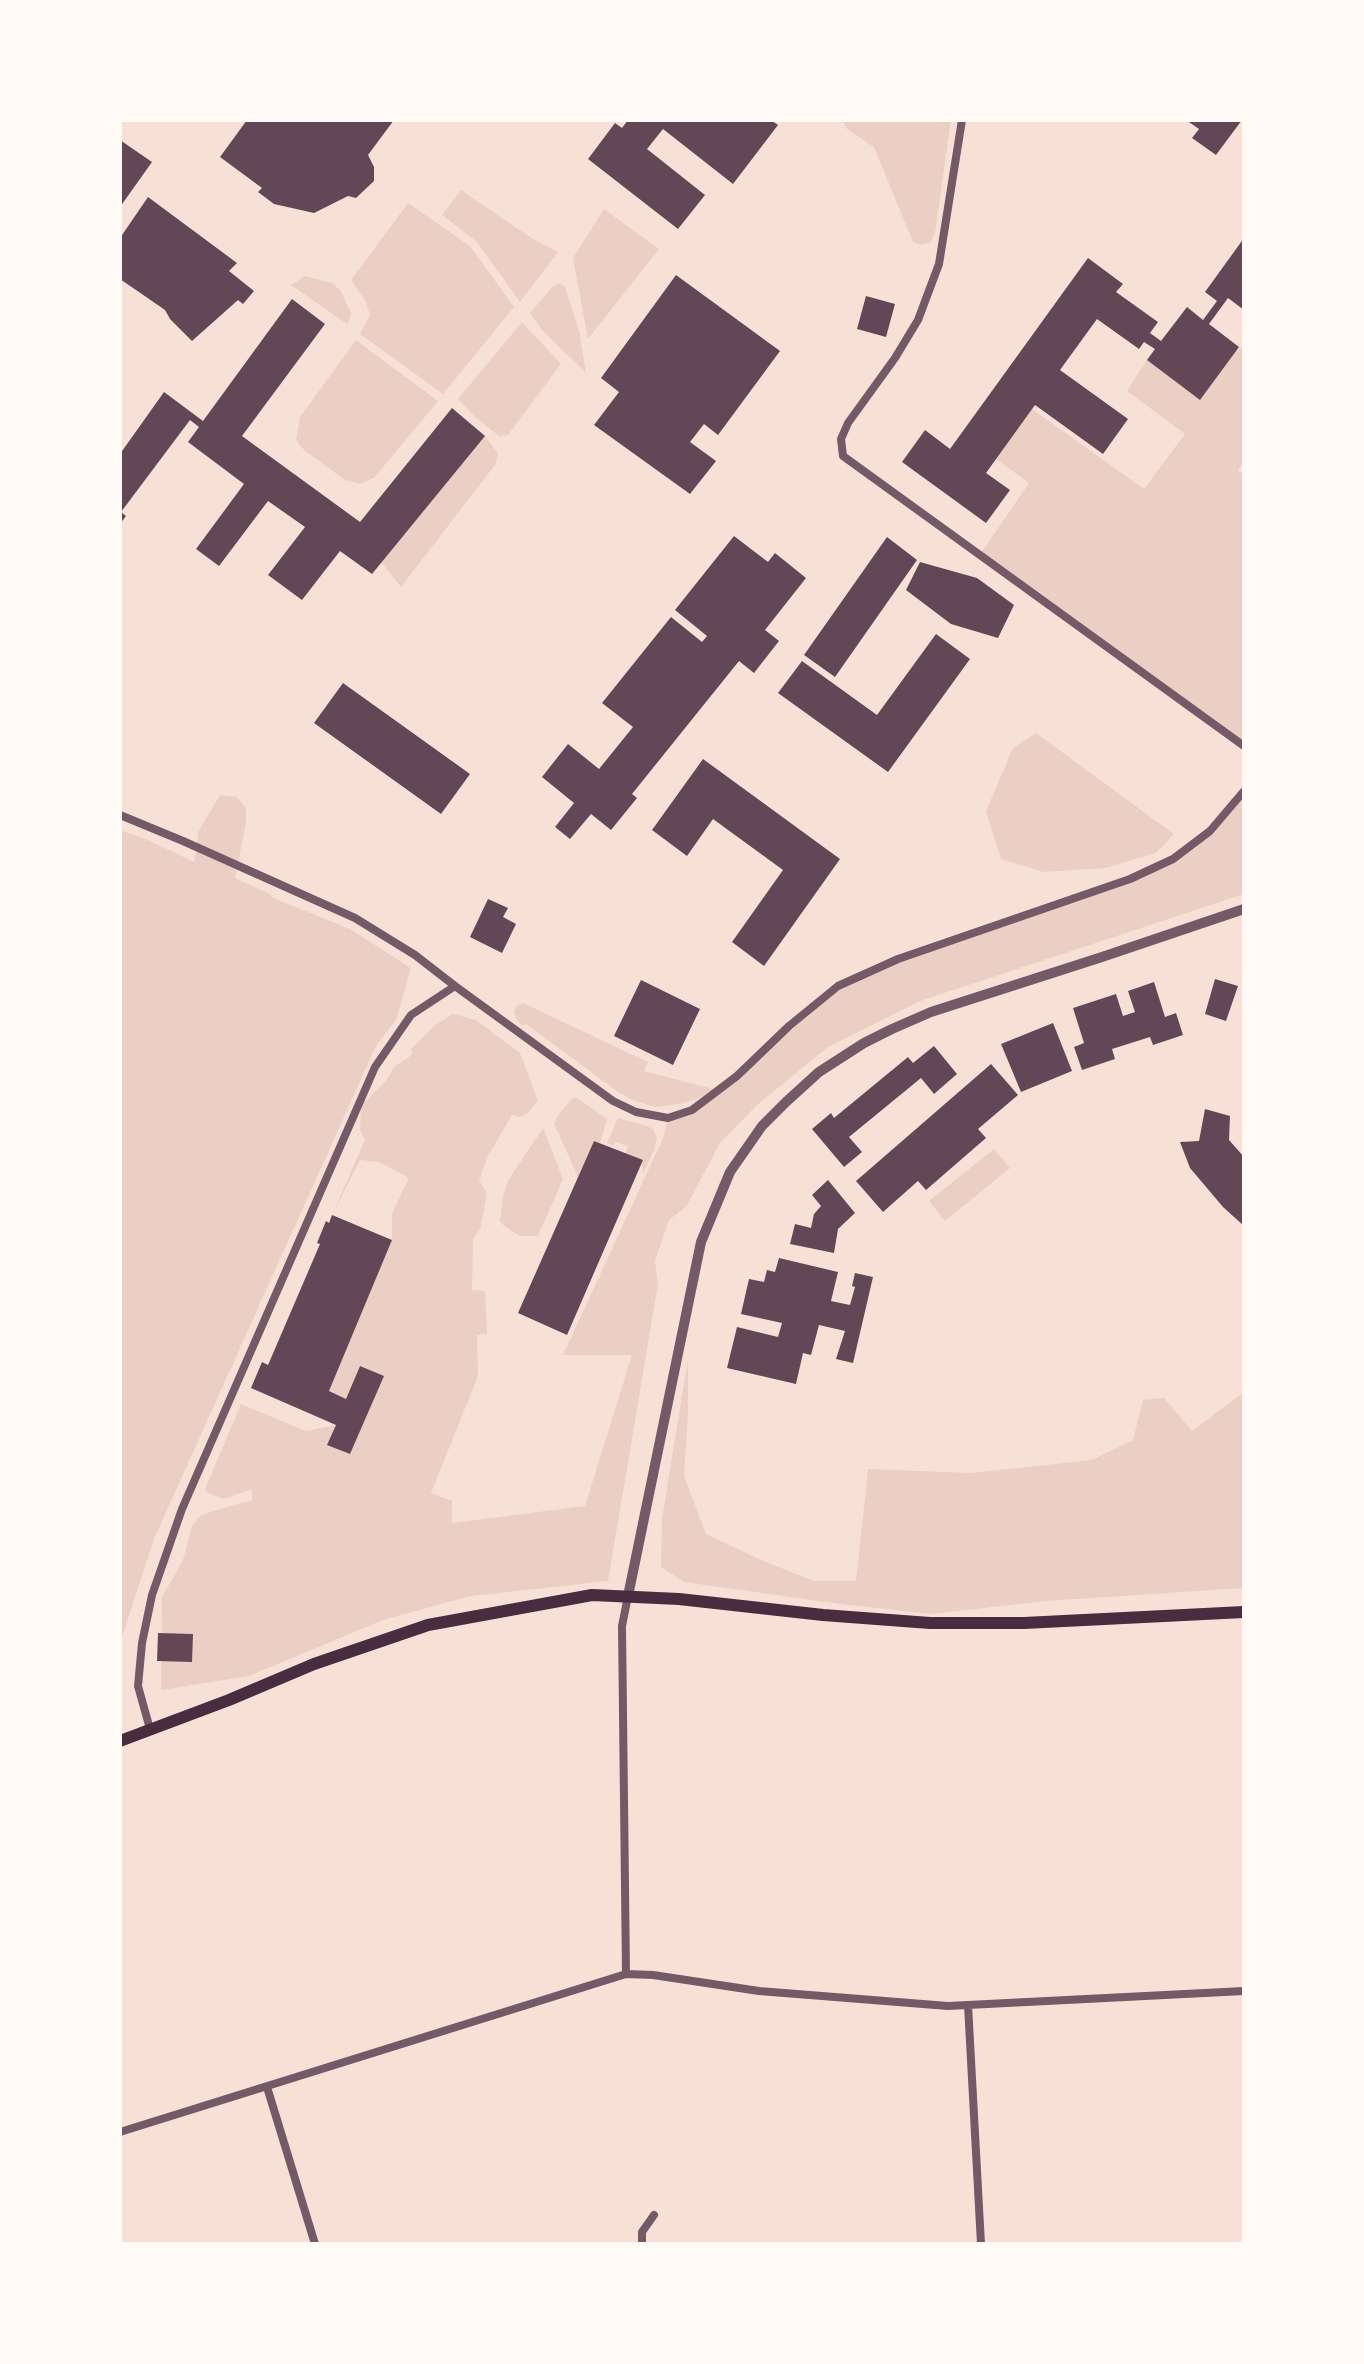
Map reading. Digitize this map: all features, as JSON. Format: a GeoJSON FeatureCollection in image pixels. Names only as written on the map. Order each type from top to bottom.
{"type":"FeatureCollection","features":[{"type":"Feature","properties":{"kind":"main road"},"geometry":{"type":"LineString","coordinates":[[120,1740],[314,1664],[428,1625],[592,1595],[930,1623],[1024,1623],[1244,1612]]}},
{"type":"Feature","properties":{"kind":"street"},"geometry":{"type":"LineString","coordinates":[[962,120],[939,264],[918,320],[848,424],[840,440],[842,456],[1244,746]]}},
{"type":"Feature","properties":{"kind":"street"},"geometry":{"type":"LineString","coordinates":[[120,815],[355,918],[415,955],[612,1101],[636,1112],[668,1118],[692,1110],[737,1076],[838,986],[898,959],[1130,879],[1174,859],[1210,831],[1244,791]]}},
{"type":"Feature","properties":{"kind":"street"},"geometry":{"type":"LineString","coordinates":[[626,1974],[622,1626],[701,1242],[730,1172],[762,1126],[786,1102],[819,1072],[864,1043],[931,1012],[1244,909]]}},
{"type":"Feature","properties":{"kind":"street"},"geometry":{"type":"LineString","coordinates":[[150,1729],[138,1686],[142,1642],[152,1595],[182,1510],[375,1067],[410,1016],[455,986]]}},
{"type":"Feature","properties":{"kind":"street"},"geometry":{"type":"LineString","coordinates":[[120,2132],[626,1974],[948,2006],[1244,1991]]}},
{"type":"Feature","properties":{"kind":"street"},"geometry":{"type":"LineString","coordinates":[[968,2005],[982,2244]]}},
{"type":"Feature","properties":{"kind":"street"},"geometry":{"type":"LineString","coordinates":[[266,2087],[316,2244]]}},
{"type":"Feature","properties":{"kind":"street"},"geometry":{"type":"LineString","coordinates":[[642,2244],[642,2232],[654,2215]]}},
{"type":"Feature","properties":{"kind":"shaded area"},"geometry":{"type":"Polygon","coordinates":[[[842,120],[951,120],[931,242],[913,242],[874,147],[847,129],[842,120]]]}},
{"type":"Feature","properties":{"kind":"shaded area"},"geometry":{"type":"Polygon","coordinates":[[[461,190],[558,252],[520,302],[477,242],[442,215],[461,190]]]}},
{"type":"Feature","properties":{"kind":"shaded area"},"geometry":{"type":"Polygon","coordinates":[[[408,203],[470,246],[514,307],[443,394],[360,334],[370,315],[351,280],[408,203]]]}},
{"type":"Feature","properties":{"kind":"shaded area"},"geometry":{"type":"Polygon","coordinates":[[[604,209],[659,249],[588,339],[573,258],[604,209]]]}},
{"type":"Feature","properties":{"kind":"shaded area"},"geometry":{"type":"Polygon","coordinates":[[[305,276],[332,283],[340,290],[351,313],[348,325],[291,285],[305,276]]]}},
{"type":"Feature","properties":{"kind":"shaded area"},"geometry":{"type":"Polygon","coordinates":[[[560,283],[565,287],[579,331],[586,373],[530,313],[560,283]]]}},
{"type":"Feature","properties":{"kind":"shaded area"},"geometry":{"type":"Polygon","coordinates":[[[522,322],[561,364],[508,435],[499,436],[458,399],[522,322]]]}},
{"type":"Feature","properties":{"kind":"shaded area"},"geometry":{"type":"Polygon","coordinates":[[[356,340],[438,401],[374,478],[360,484],[345,480],[296,440],[300,417],[356,340]]]}},
{"type":"Feature","properties":{"kind":"shaded area"},"geometry":{"type":"Polygon","coordinates":[[[1244,346],[1244,462],[1238,470],[1244,475],[1244,746],[979,556],[1029,483],[996,459],[1032,409],[1144,489],[1185,434],[1127,391],[1147,360],[1200,399],[1234,353],[1244,346]]]}},
{"type":"Feature","properties":{"kind":"shaded area"},"geometry":{"type":"Polygon","coordinates":[[[485,436],[498,454],[495,465],[401,587],[381,562],[485,436]]]}},
{"type":"Feature","properties":{"kind":"shaded area"},"geometry":{"type":"Polygon","coordinates":[[[1036,733],[1174,834],[1156,853],[1105,868],[1043,872],[1001,859],[986,811],[1013,748],[1036,733]]]}},
{"type":"Feature","properties":{"kind":"shaded area"},"geometry":{"type":"Polygon","coordinates":[[[1244,791],[1244,894],[923,1000],[828,1047],[757,1105],[720,1143],[686,1207],[669,1220],[655,1261],[658,1284],[608,1581],[471,1596],[383,1620],[249,1676],[161,1690],[162,1597],[183,1560],[192,1526],[200,1516],[252,1500],[252,1489],[224,1499],[205,1489],[241,1404],[306,1431],[336,1425],[328,1444],[350,1454],[383,1377],[360,1366],[346,1399],[329,1391],[392,1240],[392,1213],[409,1178],[379,1162],[360,1160],[332,1215],[365,1140],[360,1130],[361,1105],[435,1025],[453,1014],[476,1020],[520,1053],[538,1101],[527,1114],[512,1115],[479,1180],[487,1194],[480,1230],[473,1238],[472,1290],[485,1291],[487,1334],[477,1335],[478,1376],[431,1493],[452,1501],[452,1523],[585,1506],[632,1355],[563,1355],[663,1138],[668,1118],[692,1110],[838,986],[898,959],[1130,879],[1173,859],[1210,831],[1244,791]]]}},
{"type":"Feature","properties":{"kind":"shaded area"},"geometry":{"type":"Polygon","coordinates":[[[220,795],[237,797],[246,808],[235,878],[350,929],[411,968],[396,1020],[376,1046],[154,1539],[122,1637],[120,1668],[120,830],[194,862],[198,832],[220,795]]]}},
{"type":"Feature","properties":{"kind":"shaded area"},"geometry":{"type":"Polygon","coordinates":[[[523,1003],[648,1062],[644,1071],[713,1089],[680,1104],[654,1107],[633,1100],[526,1024],[523,1026],[514,1013],[517,1005],[523,1003]]]}},
{"type":"Feature","properties":{"kind":"shaded area"},"geometry":{"type":"Polygon","coordinates":[[[573,1098],[607,1119],[600,1143],[594,1141],[578,1177],[554,1123],[573,1098]]]}},
{"type":"Feature","properties":{"kind":"shaded area"},"geometry":{"type":"Polygon","coordinates":[[[618,1118],[653,1129],[655,1147],[643,1174],[642,1161],[625,1154],[628,1146],[607,1143],[618,1118]]]}},
{"type":"Feature","properties":{"kind":"shaded area"},"geometry":{"type":"Polygon","coordinates":[[[543,1128],[563,1179],[538,1236],[520,1236],[500,1221],[503,1196],[509,1179],[543,1128]]]}},
{"type":"Feature","properties":{"kind":"shaded area"},"geometry":{"type":"Polygon","coordinates":[[[994,1149],[1010,1168],[945,1221],[929,1201],[994,1149]]]}},
{"type":"Feature","properties":{"kind":"shaded area"},"geometry":{"type":"Polygon","coordinates":[[[688,1359],[684,1476],[706,1534],[814,1581],[856,1581],[868,1469],[972,1473],[1092,1460],[1133,1440],[1143,1400],[1164,1398],[1192,1431],[1244,1392],[1244,1588],[1045,1601],[932,1614],[684,1582],[661,1567],[662,1519],[688,1359]]]}},
{"type":"Feature","properties":{"kind":"building"},"geometry":{"type":"Polygon","coordinates":[[[247,120],[394,120],[368,155],[374,167],[374,181],[356,198],[348,196],[314,213],[274,204],[258,192],[262,188],[220,157],[247,120]]]}},
{"type":"Feature","properties":{"kind":"building"},"geometry":{"type":"Polygon","coordinates":[[[628,120],[771,120],[778,125],[733,184],[663,129],[647,149],[705,195],[678,229],[588,159],[615,123],[622,128],[628,120]]]}},
{"type":"Feature","properties":{"kind":"building"},"geometry":{"type":"Polygon","coordinates":[[[1186,120],[1242,120],[1216,155],[1192,138],[1199,129],[1186,120]]]}},
{"type":"Feature","properties":{"kind":"building"},"geometry":{"type":"Polygon","coordinates":[[[120,140],[152,162],[120,207],[120,140]]]}},
{"type":"Feature","properties":{"kind":"building"},"geometry":{"type":"Polygon","coordinates":[[[148,197],[237,263],[229,271],[254,291],[243,304],[238,300],[192,341],[165,310],[120,279],[120,238],[148,197]]]}},
{"type":"Feature","properties":{"kind":"building"},"geometry":{"type":"Polygon","coordinates":[[[1244,238],[1244,310],[1228,298],[1209,324],[1239,347],[1200,400],[1147,360],[1155,349],[1144,342],[1139,349],[1097,319],[1060,370],[1128,419],[1103,454],[1035,405],[986,473],[1010,490],[986,523],[902,462],[925,430],[950,449],[1088,258],[1123,284],[1116,292],[1158,322],[1150,333],[1161,341],[1187,307],[1203,320],[1217,301],[1205,292],[1244,238]]]}},
{"type":"Feature","properties":{"kind":"building"},"geometry":{"type":"Polygon","coordinates":[[[676,275],[780,351],[718,435],[704,424],[690,442],[716,461],[690,494],[594,425],[619,392],[601,378],[676,275]]]}},
{"type":"Feature","properties":{"kind":"building"},"geometry":{"type":"Polygon","coordinates":[[[866,296],[895,304],[886,337],[857,329],[866,296]]]}},
{"type":"Feature","properties":{"kind":"building"},"geometry":{"type":"Polygon","coordinates":[[[292,299],[325,324],[242,436],[360,522],[452,408],[485,436],[372,574],[340,551],[302,600],[268,575],[305,527],[268,501],[219,566],[196,549],[244,484],[188,442],[199,427],[190,420],[121,512],[126,516],[120,524],[120,454],[164,392],[203,421],[292,299]]]}},
{"type":"Feature","properties":{"kind":"building"},"geometry":{"type":"Polygon","coordinates":[[[734,536],[768,562],[775,553],[806,578],[765,630],[779,641],[754,673],[739,661],[632,794],[637,798],[611,830],[591,814],[570,839],[555,827],[574,803],[542,777],[568,744],[599,769],[633,727],[602,703],[671,617],[702,642],[707,636],[675,610],[734,536]]]}},
{"type":"Feature","properties":{"kind":"building"},"geometry":{"type":"Polygon","coordinates":[[[887,537],[917,560],[835,677],[804,655],[887,537]]]}},
{"type":"Feature","properties":{"kind":"building"},"geometry":{"type":"Polygon","coordinates":[[[920,562],[977,578],[1014,605],[998,638],[951,624],[906,590],[920,562]]]}},
{"type":"Feature","properties":{"kind":"building"},"geometry":{"type":"Polygon","coordinates":[[[936,634],[970,659],[888,772],[778,693],[802,661],[877,715],[936,634]]]}},
{"type":"Feature","properties":{"kind":"building"},"geometry":{"type":"Polygon","coordinates":[[[343,683],[470,774],[441,814],[314,723],[343,683]]]}},
{"type":"Feature","properties":{"kind":"building"},"geometry":{"type":"Polygon","coordinates":[[[703,759],[840,859],[764,966],[732,942],[783,870],[713,819],[687,856],[652,830],[703,759]]]}},
{"type":"Feature","properties":{"kind":"building"},"geometry":{"type":"Polygon","coordinates":[[[488,899],[508,908],[503,917],[516,924],[502,953],[470,937],[488,899]]]}},
{"type":"Feature","properties":{"kind":"building"},"geometry":{"type":"Polygon","coordinates":[[[1215,979],[1238,986],[1226,1021],[1205,1014],[1215,979]]]}},
{"type":"Feature","properties":{"kind":"building"},"geometry":{"type":"Polygon","coordinates":[[[641,980],[700,1009],[673,1065],[614,1036],[641,980]]]}},
{"type":"Feature","properties":{"kind":"building"},"geometry":{"type":"Polygon","coordinates":[[[1154,982],[1165,1017],[1176,1013],[1183,1035],[1153,1045],[1150,1037],[1112,1049],[1115,1059],[1082,1070],[1074,1047],[1084,1043],[1073,1008],[1116,994],[1123,1016],[1135,1012],[1128,991],[1154,982]]]}},
{"type":"Feature","properties":{"kind":"building"},"geometry":{"type":"Polygon","coordinates":[[[1053,1023],[1072,1071],[1021,1092],[1001,1044],[1053,1023]]]}},
{"type":"Feature","properties":{"kind":"building"},"geometry":{"type":"Polygon","coordinates":[[[934,1046],[957,1074],[934,1094],[921,1078],[849,1137],[862,1152],[844,1167],[812,1129],[831,1113],[834,1118],[908,1057],[913,1063],[934,1046]]]}},
{"type":"Feature","properties":{"kind":"building"},"geometry":{"type":"Polygon","coordinates":[[[991,1064],[1018,1095],[978,1129],[986,1138],[926,1190],[918,1181],[883,1212],[856,1181],[991,1064]]]}},
{"type":"Feature","properties":{"kind":"building"},"geometry":{"type":"Polygon","coordinates":[[[1205,1109],[1230,1116],[1229,1140],[1244,1157],[1244,1226],[1190,1168],[1180,1142],[1199,1141],[1205,1109]]]}},
{"type":"Feature","properties":{"kind":"building"},"geometry":{"type":"Polygon","coordinates":[[[594,1141],[643,1160],[567,1335],[518,1313],[594,1141]]]}},
{"type":"Feature","properties":{"kind":"building"},"geometry":{"type":"Polygon","coordinates":[[[828,1180],[855,1213],[838,1229],[834,1253],[790,1244],[795,1224],[811,1228],[814,1214],[821,1206],[812,1195],[828,1180]]]}},
{"type":"Feature","properties":{"kind":"building"},"geometry":{"type":"Polygon","coordinates":[[[332,1215],[392,1240],[329,1391],[346,1399],[360,1366],[384,1376],[350,1454],[327,1445],[336,1425],[251,1388],[262,1362],[268,1365],[320,1244],[317,1243],[326,1221],[329,1223],[332,1215]]]}},
{"type":"Feature","properties":{"kind":"building"},"geometry":{"type":"Polygon","coordinates":[[[779,1258],[838,1272],[831,1301],[850,1305],[855,1273],[873,1277],[853,1363],[836,1359],[845,1331],[819,1325],[811,1355],[803,1353],[796,1384],[727,1368],[737,1327],[778,1337],[782,1323],[741,1314],[749,1279],[764,1282],[767,1270],[775,1272],[779,1258]]]}},
{"type":"Feature","properties":{"kind":"building"},"geometry":{"type":"Polygon","coordinates":[[[158,1633],[193,1634],[192,1662],[157,1661],[158,1633]]]}}]}
